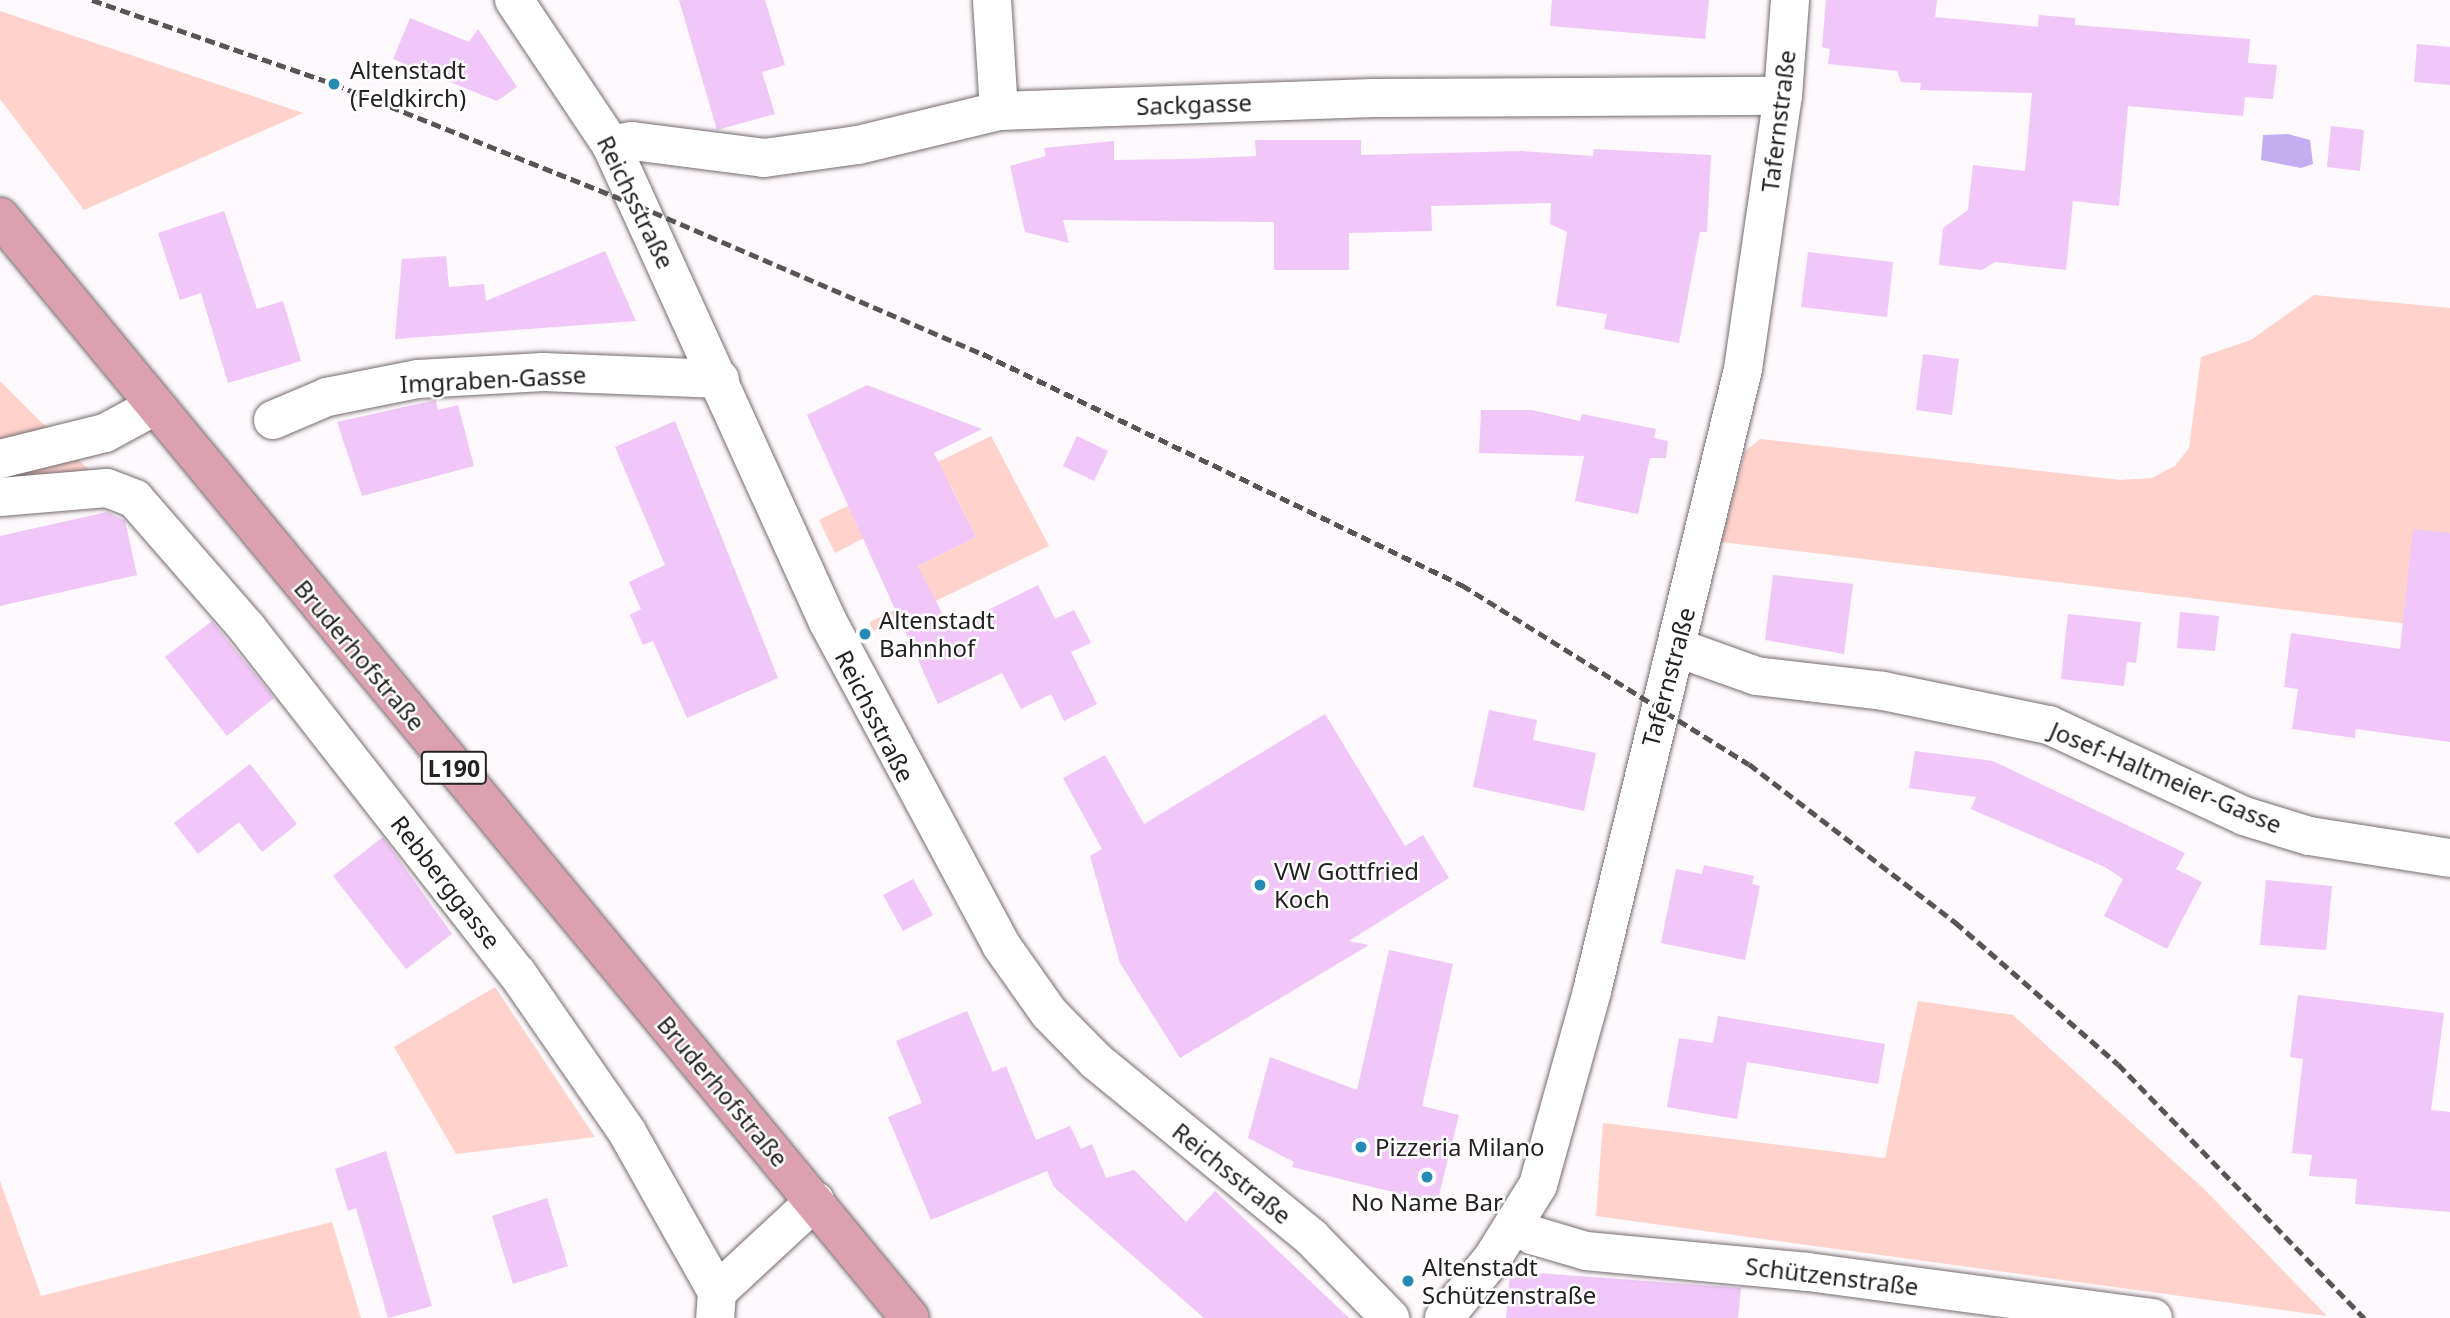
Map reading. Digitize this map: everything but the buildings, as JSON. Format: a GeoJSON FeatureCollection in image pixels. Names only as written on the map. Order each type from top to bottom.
{"type":"FeatureCollection","features":[{"type":"Feature","properties":{"kind":"main road","name":"Bruderhofstraße"},"geometry":{"type":"LineString","coordinates":[[0,217],[153,407],[910,1318]]}},
{"type":"Feature","properties":{"kind":"street","name":"Reichsstraße"},"geometry":{"type":"LineString","coordinates":[[514,0],[611,145],[892,750],[954,868],[1042,1004],[1096,1062],[1312,1238],[1390,1318]]}},
{"type":"Feature","properties":{"kind":"street"},"geometry":{"type":"LineString","coordinates":[[992,0],[999,111]]}},
{"type":"Feature","properties":{"kind":"street","name":"Tafernstraße"},"geometry":{"type":"LineString","coordinates":[[1444,1318],[1517,1224],[1549,1153],[1678,648],[1743,369],[1783,96],[1790,0]]}},
{"type":"Feature","properties":{"kind":"street","name":"Sackgasse"},"geometry":{"type":"LineString","coordinates":[[611,145],[632,141],[764,158],[858,145],[999,111],[1386,97],[1783,96]]}},
{"type":"Feature","properties":{"kind":"street","name":"Imgraben-Gasse"},"geometry":{"type":"LineString","coordinates":[[273,420],[327,397],[418,379],[544,372],[720,379]]}},
{"type":"Feature","properties":{"kind":"street"},"geometry":{"type":"LineString","coordinates":[[0,459],[105,433],[153,407]]}},
{"type":"Feature","properties":{"kind":"street","name":"Rebberggasse"},"geometry":{"type":"LineString","coordinates":[[0,497],[107,488],[135,499],[247,628],[517,973],[627,1132],[716,1305],[815,1201]]}},
{"type":"Feature","properties":{"kind":"street","name":"Josef-Haltmeier-Gasse"},"geometry":{"type":"LineString","coordinates":[[1678,648],[1756,676],[1883,691],[2049,724],[2244,816],[2309,836],[2450,858]]}},
{"type":"Feature","properties":{"kind":"street","name":"Schützenstraße"},"geometry":{"type":"LineString","coordinates":[[1517,1224],[1532,1235],[1586,1251],[2014,1308],[2153,1318]]}},
{"type":"Feature","properties":{"kind":"shaded area"},"geometry":{"type":"Polygon","coordinates":[[[0,11],[303,113],[84,210],[0,99],[0,11]]]}},
{"type":"Feature","properties":{"kind":"shaded area"},"geometry":{"type":"Polygon","coordinates":[[[2288,134],[2310,140],[2313,164],[2301,168],[2261,160],[2263,135],[2288,134]]]}},
{"type":"Feature","properties":{"kind":"shaded area"},"geometry":{"type":"Polygon","coordinates":[[[2314,295],[2450,308],[2450,629],[1721,542],[1745,451],[1760,439],[2120,480],[2152,478],[2175,466],[2189,448],[2201,357],[2251,340],[2314,295]]]}},
{"type":"Feature","properties":{"kind":"shaded area"},"geometry":{"type":"Polygon","coordinates":[[[0,381],[107,488],[0,497],[0,381]]]}},
{"type":"Feature","properties":{"kind":"shaded area"},"geometry":{"type":"Polygon","coordinates":[[[991,436],[1049,546],[872,632],[870,622],[931,592],[918,566],[976,537],[951,486],[860,529],[864,538],[835,553],[819,520],[991,436]]]}},
{"type":"Feature","properties":{"kind":"shaded area"},"geometry":{"type":"Polygon","coordinates":[[[495,987],[595,1137],[456,1154],[394,1047],[495,987]]]}},
{"type":"Feature","properties":{"kind":"shaded area"},"geometry":{"type":"Polygon","coordinates":[[[1918,1001],[2013,1015],[2205,1190],[2327,1316],[1596,1216],[1603,1123],[1885,1158],[1918,1001]]]}},
{"type":"Feature","properties":{"kind":"shaded area"},"geometry":{"type":"Polygon","coordinates":[[[0,1181],[41,1296],[332,1222],[361,1318],[0,1318],[0,1181]]]}},
{"type":"Feature","properties":{"kind":"railway"},"geometry":{"type":"LineString","coordinates":[[92,0],[334,84],[639,206],[983,354],[1462,585],[1749,764],[1955,922],[2118,1064],[2364,1318]]}},
{"type":"Feature","properties":{"kind":"place","name":"Altenstadt (Feldkirch)"},"geometry":{"type":"Point","coordinates":[334,84]}},
{"type":"Feature","properties":{"kind":"place","name":"Altenstadt Bahnhof"},"geometry":{"type":"Point","coordinates":[865,634]}},
{"type":"Feature","properties":{"kind":"place","name":"VW Gottfried Koch"},"geometry":{"type":"Point","coordinates":[1260,885]}},
{"type":"Feature","properties":{"kind":"place","name":"Pizzeria Milano"},"geometry":{"type":"Point","coordinates":[1361,1147]}},
{"type":"Feature","properties":{"kind":"place","name":"No Name Bar"},"geometry":{"type":"Point","coordinates":[1427,1177]}},
{"type":"Feature","properties":{"kind":"place","name":"Altenstadt Schützenstraße"},"geometry":{"type":"Point","coordinates":[1408,1281]}}]}
